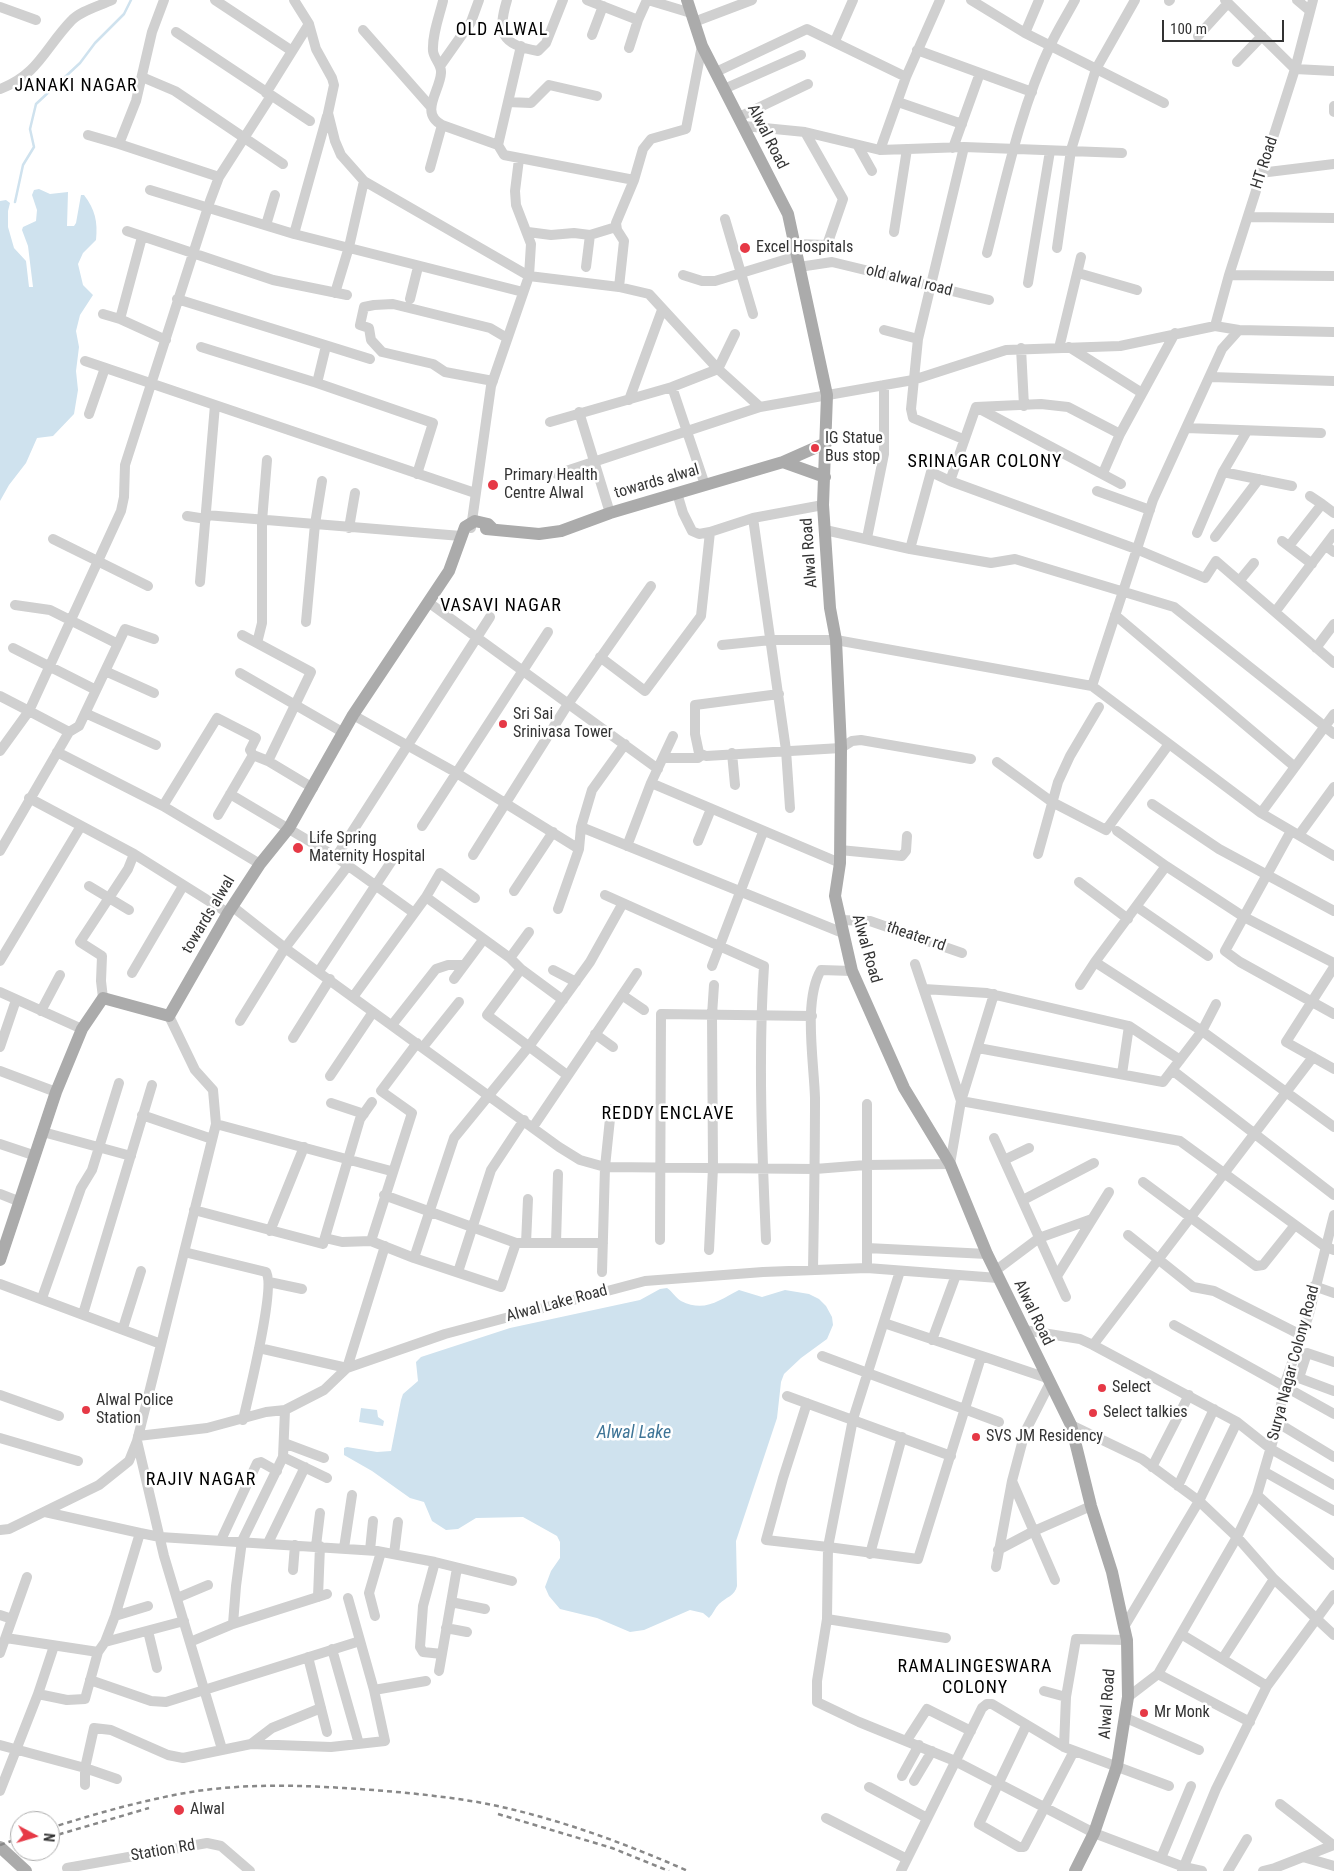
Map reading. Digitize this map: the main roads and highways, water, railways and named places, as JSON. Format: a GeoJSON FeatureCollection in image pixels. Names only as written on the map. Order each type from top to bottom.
{"type":"FeatureCollection","features":[{"type":"Feature","properties":{"kind":"main road","name":"Alwal Road"},"geometry":{"type":"LineString","coordinates":[[691,12],[702,46],[788,214],[827,395],[825,477],[822,505],[826,530],[830,608],[836,640],[840,748],[840,863],[835,896],[852,971],[904,1088],[950,1164],[996,1274],[1071,1425],[1090,1506],[1112,1572],[1127,1640],[1128,1697],[1118,1766],[1094,1833],[1075,1871]]}},
{"type":"Feature","properties":{"kind":"main road","name":"towards alwal"},"geometry":{"type":"LineString","coordinates":[[1,1252],[33,1155],[43,1132],[56,1092],[82,1030],[103,998],[169,1016],[230,910],[260,864],[289,828],[353,715],[449,571],[466,530],[478,527],[545,534],[561,531],[610,513],[783,462],[826,443]]}},
{"type":"Feature","properties":{"kind":"main road"},"geometry":{"type":"LineString","coordinates":[[783,462],[825,477]]}},
{"type":"Feature","properties":{"kind":"main road"},"geometry":{"type":"LineString","coordinates":[[0,1847],[26,1871]]}},
{"type":"Feature","properties":{"kind":"water"},"geometry":{"type":"Polygon","coordinates":[[[39,189],[50,194],[68,192],[67,226],[74,226],[76,223],[81,195],[84,195],[91,205],[97,227],[96,240],[83,253],[78,264],[83,285],[93,295],[80,315],[76,331],[79,347],[76,371],[78,390],[74,414],[53,436],[37,438],[26,463],[9,485],[0,501],[0,201],[6,200],[10,203],[8,227],[14,248],[26,261],[29,287],[33,287],[28,246],[22,230],[23,227],[36,221],[37,210],[32,195],[34,190],[39,189]]]}},
{"type":"Feature","properties":{"kind":"water","name":"Alwal Lake"},"geometry":{"type":"Polygon","coordinates":[[[667,1288],[681,1301],[697,1306],[712,1304],[739,1290],[762,1297],[785,1290],[809,1294],[819,1299],[826,1306],[832,1317],[833,1325],[827,1339],[801,1358],[784,1374],[781,1382],[777,1418],[736,1541],[737,1586],[730,1596],[719,1604],[709,1618],[703,1613],[690,1610],[644,1630],[630,1632],[597,1618],[560,1609],[549,1596],[545,1587],[551,1571],[560,1558],[560,1542],[557,1536],[523,1517],[476,1518],[458,1529],[446,1530],[432,1521],[424,1502],[410,1498],[372,1471],[344,1455],[344,1448],[347,1447],[377,1452],[391,1451],[401,1400],[403,1394],[418,1381],[416,1362],[421,1357],[510,1328],[640,1300],[660,1289],[667,1288]]]}},
{"type":"Feature","properties":{"kind":"water"},"geometry":{"type":"Polygon","coordinates":[[[361,1408],[377,1410],[378,1417],[384,1421],[383,1426],[359,1422],[361,1408]]]}},
{"type":"Feature","properties":{"kind":"waterway"},"geometry":{"type":"LineString","coordinates":[[15,202],[23,165],[34,147],[30,129],[36,104],[80,63],[95,43],[124,14],[131,0]]}},
{"type":"Feature","properties":{"kind":"railway"},"geometry":{"type":"LineString","coordinates":[[60,1825],[123,1807],[197,1791],[270,1786],[362,1789],[483,1803],[536,1815],[587,1831],[688,1871]]}},
{"type":"Feature","properties":{"kind":"railway"},"geometry":{"type":"LineString","coordinates":[[60,1834],[149,1808]]}},
{"type":"Feature","properties":{"kind":"railway"},"geometry":{"type":"LineString","coordinates":[[498,1814],[612,1848],[669,1871]]}},
{"type":"Feature","properties":{"kind":"railway"},"geometry":{"type":"LineString","coordinates":[[0,1845],[10,1842]]}},
{"type":"Feature","properties":{"kind":"place","name":"Excel Hospitals"},"geometry":{"type":"Point","coordinates":[745,248]}},
{"type":"Feature","properties":{"kind":"place","name":"IG Statue Bus stop"},"geometry":{"type":"Point","coordinates":[815,448]}},
{"type":"Feature","properties":{"kind":"place","name":"Primary Health Centre Alwal"},"geometry":{"type":"Point","coordinates":[493,485]}},
{"type":"Feature","properties":{"kind":"place","name":"Sri Sai Srinivasa Tower"},"geometry":{"type":"Point","coordinates":[503,724]}},
{"type":"Feature","properties":{"kind":"place","name":"Life Spring Maternity Hospital"},"geometry":{"type":"Point","coordinates":[298,848]}},
{"type":"Feature","properties":{"kind":"place","name":"Select"},"geometry":{"type":"Point","coordinates":[1102,1388]}},
{"type":"Feature","properties":{"kind":"place","name":"Alwal Police Station"},"geometry":{"type":"Point","coordinates":[86,1410]}},
{"type":"Feature","properties":{"kind":"place","name":"Select talkies"},"geometry":{"type":"Point","coordinates":[1093,1413]}},
{"type":"Feature","properties":{"kind":"place","name":"SVS JM Residency"},"geometry":{"type":"Point","coordinates":[976,1437]}},
{"type":"Feature","properties":{"kind":"place","name":"Mr Monk"},"geometry":{"type":"Point","coordinates":[1144,1713]}},
{"type":"Feature","properties":{"kind":"place","name":"Alwal"},"geometry":{"type":"Point","coordinates":[179,1810]}},
{"type":"Feature","properties":{"kind":"district","name":"OLD ALWAL"},"geometry":{"type":"Point","coordinates":[502,30]}},
{"type":"Feature","properties":{"kind":"district","name":"JANAKI NAGAR"},"geometry":{"type":"Point","coordinates":[76,86]}},
{"type":"Feature","properties":{"kind":"district","name":"SRINAGAR COLONY"},"geometry":{"type":"Point","coordinates":[985,462]}},
{"type":"Feature","properties":{"kind":"district","name":"VASAVI NAGAR"},"geometry":{"type":"Point","coordinates":[501,606]}},
{"type":"Feature","properties":{"kind":"district","name":"REDDY ENCLAVE"},"geometry":{"type":"Point","coordinates":[668,1114]}},
{"type":"Feature","properties":{"kind":"district","name":"RAJIV NAGAR"},"geometry":{"type":"Point","coordinates":[201,1480]}},
{"type":"Feature","properties":{"kind":"district","name":"RAMALINGESWARA COLONY"},"geometry":{"type":"Point","coordinates":[975,1677]}}]}
